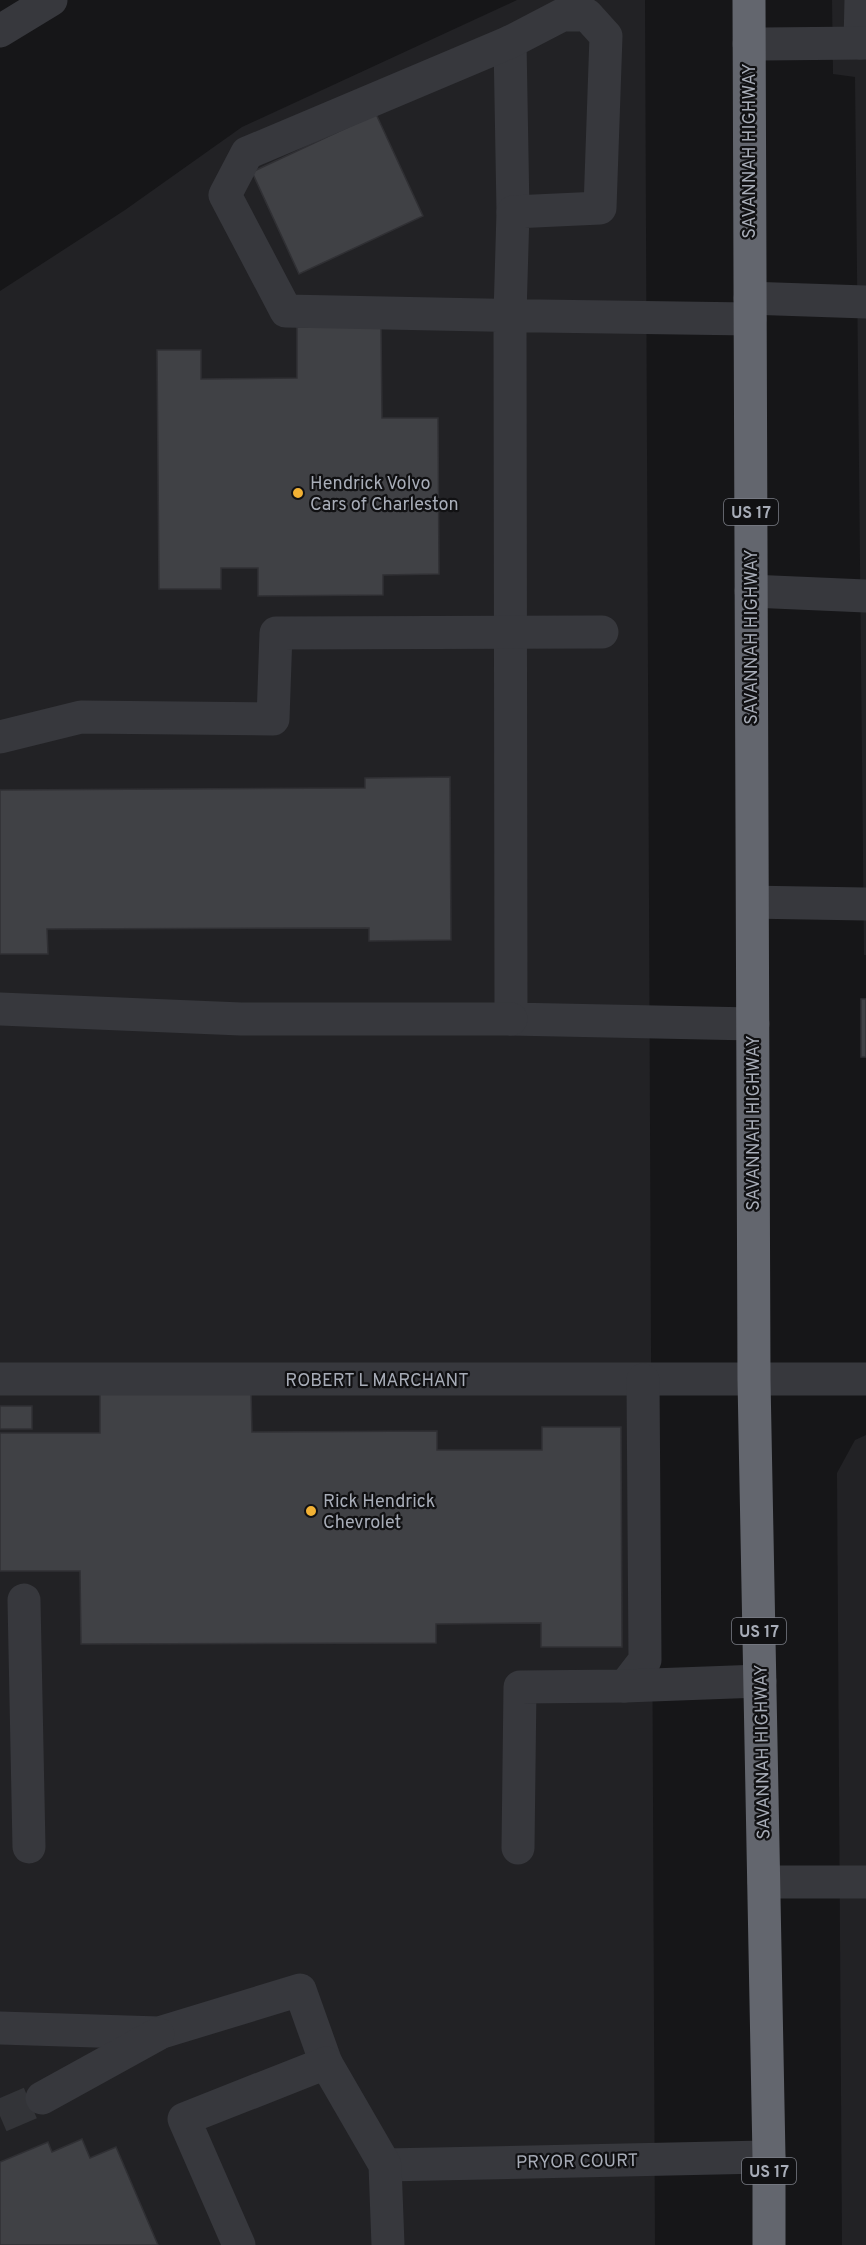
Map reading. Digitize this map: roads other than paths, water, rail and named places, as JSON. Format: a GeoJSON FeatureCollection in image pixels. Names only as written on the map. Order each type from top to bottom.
{"type":"FeatureCollection","features":[{"type":"Feature","properties":{"kind":"highway","name":"SAVANNAH HIGHWAY"},"geometry":{"type":"LineString","coordinates":[[749,0],[754,1380],[769,2245]]}},
{"type":"Feature","properties":{"kind":"street"},"geometry":{"type":"LineString","coordinates":[[0,31],[51,0]]}},
{"type":"Feature","properties":{"kind":"street"},"geometry":{"type":"LineString","coordinates":[[749,44],[863,43],[861,0]]}},
{"type":"Feature","properties":{"kind":"street"},"geometry":{"type":"LineString","coordinates":[[513,212],[600,208],[606,36],[587,15],[562,15],[510,42],[247,153],[225,195],[286,311],[510,315],[866,302]]}},
{"type":"Feature","properties":{"kind":"street"},"geometry":{"type":"LineString","coordinates":[[510,42],[513,212],[510,315],[511,1019]]}},
{"type":"Feature","properties":{"kind":"street"},"geometry":{"type":"LineString","coordinates":[[751,591],[866,596]]}},
{"type":"Feature","properties":{"kind":"street"},"geometry":{"type":"LineString","coordinates":[[0,737],[81,717],[273,719],[276,633],[602,632]]}},
{"type":"Feature","properties":{"kind":"street"},"geometry":{"type":"LineString","coordinates":[[753,902],[866,904]]}},
{"type":"Feature","properties":{"kind":"street"},"geometry":{"type":"LineString","coordinates":[[0,1009],[241,1019],[511,1019],[753,1024]]}},
{"type":"Feature","properties":{"kind":"street","name":"ROBERT L MARCHANT"},"geometry":{"type":"LineString","coordinates":[[0,1379],[754,1380],[866,1378]]}},
{"type":"Feature","properties":{"kind":"street"},"geometry":{"type":"LineString","coordinates":[[625,1686],[645,1660],[643,1380]]}},
{"type":"Feature","properties":{"kind":"street"},"geometry":{"type":"LineString","coordinates":[[24,1600],[29,1847]]}},
{"type":"Feature","properties":{"kind":"street"},"geometry":{"type":"LineString","coordinates":[[518,1848],[520,1687],[760,1681]]}},
{"type":"Feature","properties":{"kind":"street"},"geometry":{"type":"LineString","coordinates":[[764,1882],[866,1882]]}},
{"type":"Feature","properties":{"kind":"street"},"geometry":{"type":"LineString","coordinates":[[42,2098],[159,2033],[300,1990],[326,2063],[385,2165],[388,2245]]}},
{"type":"Feature","properties":{"kind":"street"},"geometry":{"type":"LineString","coordinates":[[0,2028],[159,2033]]}},
{"type":"Feature","properties":{"kind":"street"},"geometry":{"type":"LineString","coordinates":[[239,2245],[184,2119],[326,2063]]}},
{"type":"Feature","properties":{"kind":"street","name":"PRYOR COURT"},"geometry":{"type":"LineString","coordinates":[[385,2165],[769,2157]]}},
{"type":"Feature","properties":{"kind":"tunnel"},"geometry":{"type":"LineString","coordinates":[[0,2116],[42,2098]]}},
{"type":"Feature","properties":{"kind":"place","name":"Hendrick Volvo Cars of Charleston"},"geometry":{"type":"Point","coordinates":[298,493]}},
{"type":"Feature","properties":{"kind":"place","name":"Rick Hendrick Chevrolet"},"geometry":{"type":"Point","coordinates":[311,1511]}}]}
